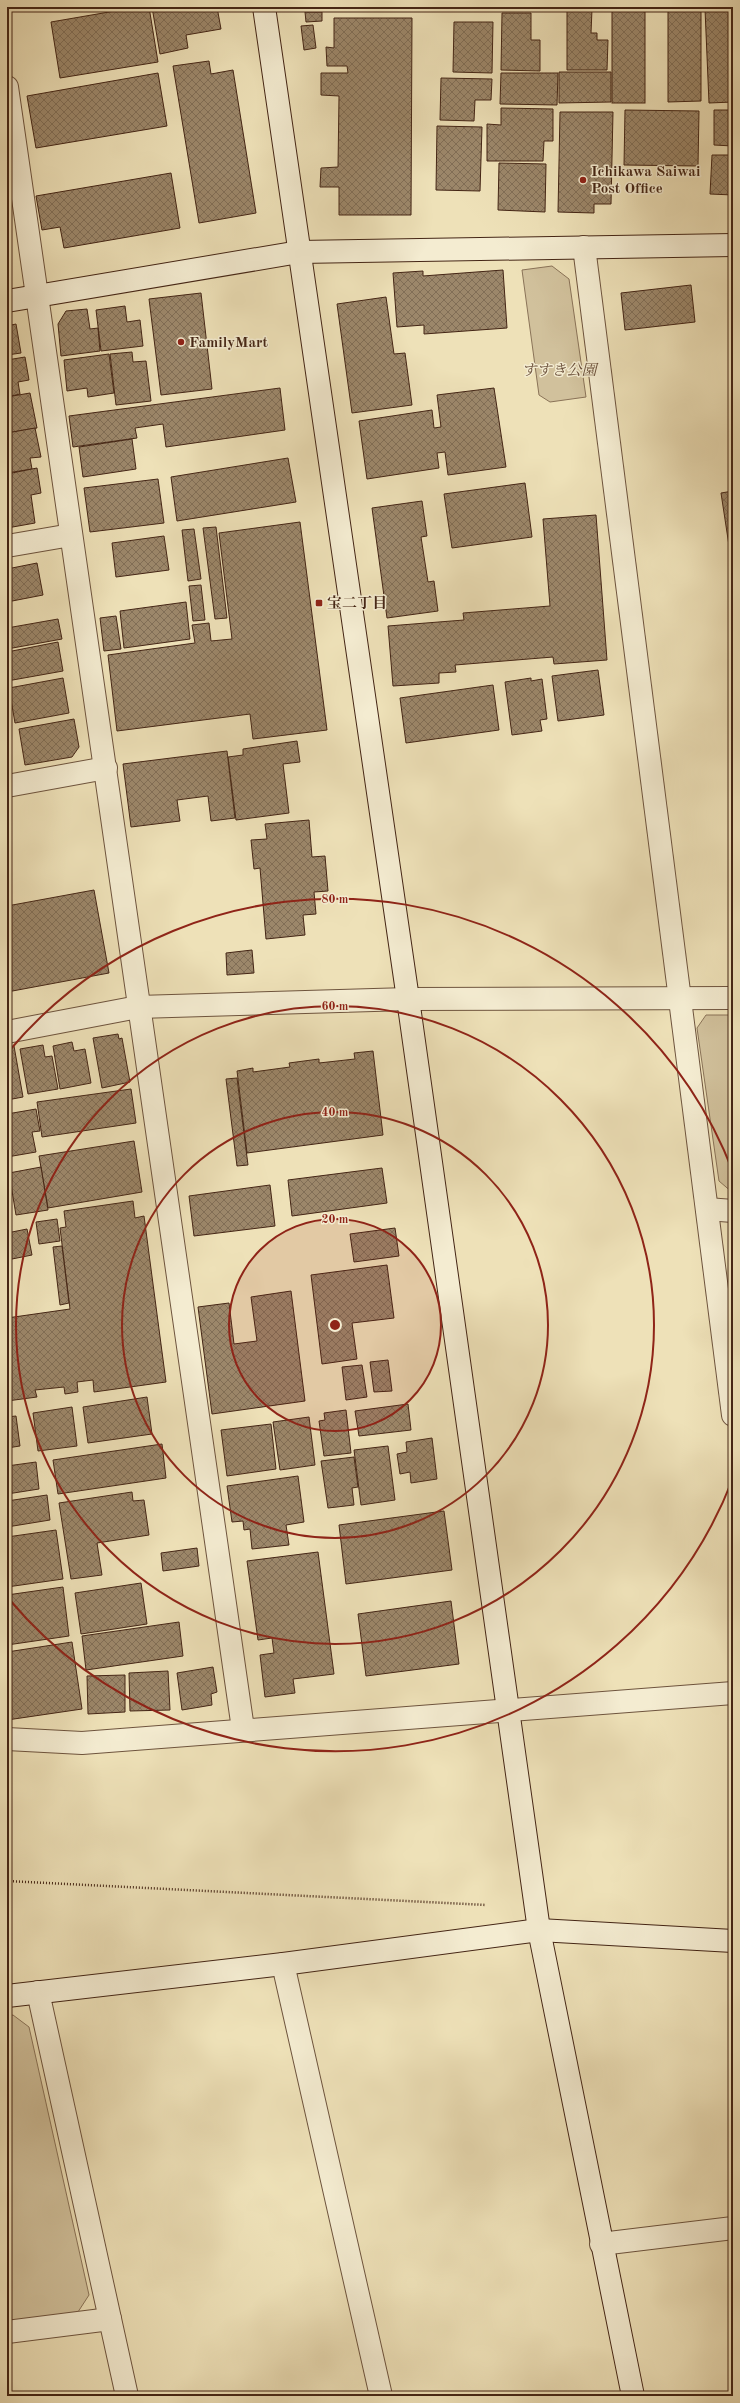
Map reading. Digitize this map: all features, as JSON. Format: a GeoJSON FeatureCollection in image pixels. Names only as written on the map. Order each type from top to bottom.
{"type":"FeatureCollection","features":[{"type":"Feature","properties":{"kind":"street"},"geometry":{"type":"LineString","coordinates":[[264,7],[408,999],[539,1930],[601,2244],[633,2396]]}},
{"type":"Feature","properties":{"kind":"street"},"geometry":{"type":"LineString","coordinates":[[7,87],[106,768],[138,1007],[243,1729]]}},
{"type":"Feature","properties":{"kind":"street"},"geometry":{"type":"LineString","coordinates":[[7,301],[299,252],[733,245]]}},
{"type":"Feature","properties":{"kind":"street"},"geometry":{"type":"LineString","coordinates":[[584,247],[733,1415]]}},
{"type":"Feature","properties":{"kind":"street"},"geometry":{"type":"LineString","coordinates":[[7,546],[71,535]]}},
{"type":"Feature","properties":{"kind":"street"},"geometry":{"type":"LineString","coordinates":[[7,786],[106,768]]}},
{"type":"Feature","properties":{"kind":"street"},"geometry":{"type":"LineString","coordinates":[[7,1032],[138,1007],[408,999],[733,998]]}},
{"type":"Feature","properties":{"kind":"street"},"geometry":{"type":"LineString","coordinates":[[707,1209],[733,1211]]}},
{"type":"Feature","properties":{"kind":"street"},"geometry":{"type":"LineString","coordinates":[[7,1739],[82,1743],[243,1729],[733,1693]]}},
{"type":"Feature","properties":{"kind":"street"},"geometry":{"type":"LineString","coordinates":[[7,1996],[283,1964],[539,1930],[733,1941]]}},
{"type":"Feature","properties":{"kind":"street"},"geometry":{"type":"LineString","coordinates":[[283,1964],[382,2396]]}},
{"type":"Feature","properties":{"kind":"street"},"geometry":{"type":"LineString","coordinates":[[38,1992],[127,2396]]}},
{"type":"Feature","properties":{"kind":"street"},"geometry":{"type":"LineString","coordinates":[[601,2244],[733,2228]]}},
{"type":"Feature","properties":{"kind":"street"},"geometry":{"type":"LineString","coordinates":[[7,2332],[110,2319]]}},
{"type":"Feature","properties":{"kind":"path"},"geometry":{"type":"LineString","coordinates":[[7,1881],[488,1905]]}},
{"type":"Feature","properties":{"kind":"green space","name":"すすき公園"},"geometry":{"type":"Polygon","coordinates":[[[552,266],[569,279],[586,397],[550,402],[539,395],[522,270],[552,266]]]}},
{"type":"Feature","properties":{"kind":"green space"},"geometry":{"type":"Polygon","coordinates":[[[706,1015],[733,1015],[733,1193],[719,1181],[697,1028],[706,1015]]]}},
{"type":"Feature","properties":{"kind":"green space"},"geometry":{"type":"Polygon","coordinates":[[[13,2015],[29,2027],[89,2295],[76,2315],[7,2324],[7,2016],[13,2015]]]}},
{"type":"Feature","properties":{"kind":"building"},"geometry":{"type":"Polygon","coordinates":[[[138,7],[149,7],[158,62],[60,78],[51,22],[138,7]]]}},
{"type":"Feature","properties":{"kind":"building"},"geometry":{"type":"Polygon","coordinates":[[[152,7],[217,7],[221,29],[186,35],[188,48],[160,54],[152,7]]]}},
{"type":"Feature","properties":{"kind":"building"},"geometry":{"type":"Polygon","coordinates":[[[612,7],[645,7],[645,103],[612,103],[612,7]]]}},
{"type":"Feature","properties":{"kind":"building"},"geometry":{"type":"Polygon","coordinates":[[[733,7],[733,102],[709,103],[705,9],[733,7]]]}},
{"type":"Feature","properties":{"kind":"building"},"geometry":{"type":"Polygon","coordinates":[[[668,8],[701,8],[701,101],[668,102],[668,8]]]}},
{"type":"Feature","properties":{"kind":"building"},"geometry":{"type":"Polygon","coordinates":[[[567,9],[592,9],[591,33],[597,33],[597,40],[608,40],[607,70],[567,70],[567,9]]]}},
{"type":"Feature","properties":{"kind":"building"},"geometry":{"type":"Polygon","coordinates":[[[305,12],[322,12],[322,21],[306,22],[305,12]]]}},
{"type":"Feature","properties":{"kind":"building"},"geometry":{"type":"Polygon","coordinates":[[[502,13],[531,13],[531,40],[540,40],[540,71],[501,70],[502,13]]]}},
{"type":"Feature","properties":{"kind":"building"},"geometry":{"type":"Polygon","coordinates":[[[334,18],[412,18],[411,215],[339,215],[339,187],[320,187],[321,168],[338,167],[339,96],[321,95],[321,73],[348,73],[347,66],[327,66],[326,47],[334,48],[334,18]]]}},
{"type":"Feature","properties":{"kind":"building"},"geometry":{"type":"Polygon","coordinates":[[[454,22],[493,22],[492,73],[453,72],[454,22]]]}},
{"type":"Feature","properties":{"kind":"building"},"geometry":{"type":"Polygon","coordinates":[[[313,25],[316,48],[304,50],[301,26],[313,25]]]}},
{"type":"Feature","properties":{"kind":"building"},"geometry":{"type":"Polygon","coordinates":[[[209,61],[211,74],[233,70],[256,213],[199,223],[173,66],[209,61]]]}},
{"type":"Feature","properties":{"kind":"building"},"geometry":{"type":"Polygon","coordinates":[[[559,72],[611,72],[611,102],[559,103],[559,72]]]}},
{"type":"Feature","properties":{"kind":"building"},"geometry":{"type":"Polygon","coordinates":[[[158,73],[167,126],[36,148],[27,96],[158,73]]]}},
{"type":"Feature","properties":{"kind":"building"},"geometry":{"type":"Polygon","coordinates":[[[501,73],[558,73],[557,105],[500,104],[501,73]]]}},
{"type":"Feature","properties":{"kind":"building"},"geometry":{"type":"Polygon","coordinates":[[[441,78],[492,79],[491,100],[475,100],[474,121],[440,120],[441,78]]]}},
{"type":"Feature","properties":{"kind":"building"},"geometry":{"type":"Polygon","coordinates":[[[501,108],[553,109],[553,141],[544,141],[543,161],[487,161],[487,124],[501,125],[501,108]]]}},
{"type":"Feature","properties":{"kind":"building"},"geometry":{"type":"Polygon","coordinates":[[[625,110],[699,111],[698,166],[624,165],[625,110]]]}},
{"type":"Feature","properties":{"kind":"building"},"geometry":{"type":"Polygon","coordinates":[[[714,110],[733,110],[733,146],[714,145],[714,110]]]}},
{"type":"Feature","properties":{"kind":"building"},"geometry":{"type":"Polygon","coordinates":[[[560,112],[613,112],[611,204],[594,204],[594,213],[558,212],[560,112]]]}},
{"type":"Feature","properties":{"kind":"building"},"geometry":{"type":"Polygon","coordinates":[[[437,126],[482,127],[480,191],[436,190],[437,126]]]}},
{"type":"Feature","properties":{"kind":"building"},"geometry":{"type":"Polygon","coordinates":[[[712,155],[733,155],[733,195],[710,194],[712,155]]]}},
{"type":"Feature","properties":{"kind":"building"},"geometry":{"type":"Polygon","coordinates":[[[499,163],[546,164],[545,212],[498,210],[499,163]]]}},
{"type":"Feature","properties":{"kind":"building"},"geometry":{"type":"Polygon","coordinates":[[[171,173],[180,228],[64,248],[60,227],[42,230],[36,196],[171,173]]]}},
{"type":"Feature","properties":{"kind":"building"},"geometry":{"type":"Polygon","coordinates":[[[7,234],[9,248],[7,249],[7,234]]]}},
{"type":"Feature","properties":{"kind":"building"},"geometry":{"type":"Polygon","coordinates":[[[503,270],[507,328],[424,334],[424,325],[397,327],[393,273],[423,271],[423,276],[503,270]]]}},
{"type":"Feature","properties":{"kind":"building"},"geometry":{"type":"Polygon","coordinates":[[[691,285],[695,322],[625,330],[621,293],[691,285]]]}},
{"type":"Feature","properties":{"kind":"building"},"geometry":{"type":"Polygon","coordinates":[[[201,293],[212,389],[161,395],[149,299],[201,293]]]}},
{"type":"Feature","properties":{"kind":"building"},"geometry":{"type":"Polygon","coordinates":[[[386,297],[394,354],[405,353],[412,405],[352,413],[337,304],[386,297]]]}},
{"type":"Feature","properties":{"kind":"building"},"geometry":{"type":"Polygon","coordinates":[[[125,306],[127,322],[140,320],[143,346],[101,351],[96,310],[125,306]]]}},
{"type":"Feature","properties":{"kind":"building"},"geometry":{"type":"Polygon","coordinates":[[[87,309],[90,329],[98,328],[100,351],[61,356],[58,324],[66,311],[87,309]]]}},
{"type":"Feature","properties":{"kind":"building"},"geometry":{"type":"Polygon","coordinates":[[[16,324],[21,353],[7,355],[7,326],[16,324]]]}},
{"type":"Feature","properties":{"kind":"building"},"geometry":{"type":"Polygon","coordinates":[[[132,352],[133,362],[146,361],[151,401],[116,405],[110,354],[132,352]]]}},
{"type":"Feature","properties":{"kind":"building"},"geometry":{"type":"Polygon","coordinates":[[[109,354],[114,393],[88,397],[87,388],[67,391],[64,360],[109,354]]]}},
{"type":"Feature","properties":{"kind":"building"},"geometry":{"type":"Polygon","coordinates":[[[25,357],[29,380],[18,382],[20,394],[7,397],[7,360],[25,357]]]}},
{"type":"Feature","properties":{"kind":"building"},"geometry":{"type":"Polygon","coordinates":[[[280,388],[285,430],[166,447],[163,424],[135,428],[137,438],[73,447],[69,416],[280,388]]]}},
{"type":"Feature","properties":{"kind":"building"},"geometry":{"type":"Polygon","coordinates":[[[494,388],[506,467],[448,475],[445,452],[437,453],[439,468],[367,479],[359,421],[432,410],[434,428],[441,427],[437,395],[494,388]]]}},
{"type":"Feature","properties":{"kind":"building"},"geometry":{"type":"Polygon","coordinates":[[[30,393],[37,428],[7,433],[7,397],[30,393]]]}},
{"type":"Feature","properties":{"kind":"building"},"geometry":{"type":"Polygon","coordinates":[[[35,428],[41,457],[30,458],[32,469],[7,473],[7,433],[35,428]]]}},
{"type":"Feature","properties":{"kind":"building"},"geometry":{"type":"Polygon","coordinates":[[[132,439],[136,469],[83,477],[79,447],[132,439]]]}},
{"type":"Feature","properties":{"kind":"building"},"geometry":{"type":"Polygon","coordinates":[[[288,458],[296,502],[177,521],[171,477],[288,458]]]}},
{"type":"Feature","properties":{"kind":"building"},"geometry":{"type":"Polygon","coordinates":[[[37,468],[41,493],[31,495],[35,523],[7,528],[7,474],[37,468]]]}},
{"type":"Feature","properties":{"kind":"building"},"geometry":{"type":"Polygon","coordinates":[[[158,479],[164,523],[90,532],[84,488],[158,479]]]}},
{"type":"Feature","properties":{"kind":"building"},"geometry":{"type":"Polygon","coordinates":[[[525,483],[532,537],[452,548],[444,494],[525,483]]]}},
{"type":"Feature","properties":{"kind":"building"},"geometry":{"type":"Polygon","coordinates":[[[733,491],[733,572],[721,493],[733,491]]]}},
{"type":"Feature","properties":{"kind":"building"},"geometry":{"type":"Polygon","coordinates":[[[422,501],[427,536],[421,537],[428,582],[434,581],[438,611],[387,618],[372,508],[422,501]]]}},
{"type":"Feature","properties":{"kind":"building"},"geometry":{"type":"Polygon","coordinates":[[[596,515],[607,660],[554,664],[553,657],[455,665],[456,672],[439,673],[439,683],[393,686],[388,626],[464,620],[463,613],[550,606],[543,519],[596,515]]]}},
{"type":"Feature","properties":{"kind":"building"},"geometry":{"type":"Polygon","coordinates":[[[300,522],[327,730],[253,739],[250,714],[117,731],[108,655],[195,643],[192,625],[209,623],[211,641],[232,639],[219,533],[300,522]]]}},
{"type":"Feature","properties":{"kind":"building"},"geometry":{"type":"Polygon","coordinates":[[[216,527],[227,618],[215,619],[203,528],[216,527]]]}},
{"type":"Feature","properties":{"kind":"building"},"geometry":{"type":"Polygon","coordinates":[[[194,529],[201,579],[188,581],[182,530],[194,529]]]}},
{"type":"Feature","properties":{"kind":"building"},"geometry":{"type":"Polygon","coordinates":[[[164,536],[169,570],[116,577],[112,543],[164,536]]]}},
{"type":"Feature","properties":{"kind":"building"},"geometry":{"type":"Polygon","coordinates":[[[37,563],[43,595],[7,602],[7,569],[37,563]]]}},
{"type":"Feature","properties":{"kind":"building"},"geometry":{"type":"Polygon","coordinates":[[[201,585],[205,620],[193,621],[189,586],[201,585]]]}},
{"type":"Feature","properties":{"kind":"building"},"geometry":{"type":"Polygon","coordinates":[[[186,602],[190,639],[124,648],[120,611],[186,602]]]}},
{"type":"Feature","properties":{"kind":"building"},"geometry":{"type":"Polygon","coordinates":[[[116,616],[121,649],[104,651],[100,618],[116,616]]]}},
{"type":"Feature","properties":{"kind":"building"},"geometry":{"type":"Polygon","coordinates":[[[58,619],[62,639],[7,649],[7,628],[58,619]]]}},
{"type":"Feature","properties":{"kind":"building"},"geometry":{"type":"Polygon","coordinates":[[[58,642],[63,671],[7,681],[7,652],[58,642]]]}},
{"type":"Feature","properties":{"kind":"building"},"geometry":{"type":"Polygon","coordinates":[[[598,670],[604,715],[558,721],[552,676],[598,670]]]}},
{"type":"Feature","properties":{"kind":"building"},"geometry":{"type":"Polygon","coordinates":[[[63,678],[69,713],[15,723],[9,688],[63,678]]]}},
{"type":"Feature","properties":{"kind":"building"},"geometry":{"type":"Polygon","coordinates":[[[531,678],[531,681],[542,679],[547,719],[540,720],[542,731],[512,735],[505,682],[531,678]]]}},
{"type":"Feature","properties":{"kind":"building"},"geometry":{"type":"Polygon","coordinates":[[[493,685],[499,730],[406,743],[400,698],[493,685]]]}},
{"type":"Feature","properties":{"kind":"building"},"geometry":{"type":"Polygon","coordinates":[[[74,719],[79,747],[72,757],[25,765],[19,729],[74,719]]]}},
{"type":"Feature","properties":{"kind":"building"},"geometry":{"type":"Polygon","coordinates":[[[297,741],[300,762],[283,764],[289,813],[236,820],[228,757],[243,755],[243,749],[297,741]]]}},
{"type":"Feature","properties":{"kind":"building"},"geometry":{"type":"Polygon","coordinates":[[[227,751],[235,818],[211,821],[208,796],[177,800],[180,821],[131,827],[123,764],[227,751]]]}},
{"type":"Feature","properties":{"kind":"building"},"geometry":{"type":"Polygon","coordinates":[[[309,820],[312,857],[325,856],[328,891],[314,892],[316,914],[303,915],[305,935],[266,939],[260,868],[254,869],[251,840],[267,839],[265,824],[309,820]]]}},
{"type":"Feature","properties":{"kind":"building"},"geometry":{"type":"Polygon","coordinates":[[[94,890],[109,973],[7,992],[7,906],[94,890]]]}},
{"type":"Feature","properties":{"kind":"building"},"geometry":{"type":"Polygon","coordinates":[[[252,950],[254,973],[227,975],[226,953],[252,950]]]}},
{"type":"Feature","properties":{"kind":"building"},"geometry":{"type":"Polygon","coordinates":[[[118,1034],[119,1039],[122,1038],[130,1082],[102,1088],[93,1038],[118,1034]]]}},
{"type":"Feature","properties":{"kind":"building"},"geometry":{"type":"Polygon","coordinates":[[[72,1042],[74,1051],[85,1049],[91,1083],[60,1089],[53,1046],[72,1042]]]}},
{"type":"Feature","properties":{"kind":"building"},"geometry":{"type":"Polygon","coordinates":[[[43,1045],[45,1057],[52,1056],[58,1089],[28,1094],[20,1049],[43,1045]]]}},
{"type":"Feature","properties":{"kind":"building"},"geometry":{"type":"Polygon","coordinates":[[[14,1046],[23,1097],[7,1100],[7,1048],[14,1046]]]}},
{"type":"Feature","properties":{"kind":"building"},"geometry":{"type":"Polygon","coordinates":[[[373,1051],[383,1135],[247,1153],[237,1071],[253,1068],[253,1072],[290,1067],[289,1063],[319,1059],[319,1063],[355,1059],[354,1053],[373,1051]]]}},
{"type":"Feature","properties":{"kind":"building"},"geometry":{"type":"Polygon","coordinates":[[[237,1078],[248,1165],[237,1166],[226,1079],[237,1078]]]}},
{"type":"Feature","properties":{"kind":"building"},"geometry":{"type":"Polygon","coordinates":[[[131,1089],[136,1123],[42,1137],[37,1102],[131,1089]]]}},
{"type":"Feature","properties":{"kind":"building"},"geometry":{"type":"Polygon","coordinates":[[[36,1109],[40,1131],[32,1132],[36,1152],[7,1157],[7,1114],[36,1109]]]}},
{"type":"Feature","properties":{"kind":"building"},"geometry":{"type":"Polygon","coordinates":[[[134,1141],[142,1192],[48,1208],[39,1156],[134,1141]]]}},
{"type":"Feature","properties":{"kind":"building"},"geometry":{"type":"Polygon","coordinates":[[[41,1167],[48,1210],[16,1215],[9,1173],[41,1167]]]}},
{"type":"Feature","properties":{"kind":"building"},"geometry":{"type":"Polygon","coordinates":[[[382,1168],[387,1203],[292,1216],[288,1180],[382,1168]]]}},
{"type":"Feature","properties":{"kind":"building"},"geometry":{"type":"Polygon","coordinates":[[[270,1185],[275,1226],[194,1236],[189,1196],[270,1185]]]}},
{"type":"Feature","properties":{"kind":"building"},"geometry":{"type":"Polygon","coordinates":[[[133,1201],[135,1218],[144,1216],[166,1382],[94,1392],[93,1380],[77,1382],[78,1392],[65,1394],[64,1387],[35,1390],[37,1397],[7,1401],[7,1318],[70,1309],[60,1228],[66,1227],[64,1211],[133,1201]]]}},
{"type":"Feature","properties":{"kind":"building"},"geometry":{"type":"Polygon","coordinates":[[[57,1219],[60,1241],[39,1244],[36,1222],[57,1219]]]}},
{"type":"Feature","properties":{"kind":"building"},"geometry":{"type":"Polygon","coordinates":[[[395,1228],[399,1256],[354,1262],[350,1234],[395,1228]]]}},
{"type":"Feature","properties":{"kind":"building"},"geometry":{"type":"Polygon","coordinates":[[[27,1229],[32,1255],[7,1260],[7,1233],[27,1229]]]}},
{"type":"Feature","properties":{"kind":"building"},"geometry":{"type":"Polygon","coordinates":[[[62,1246],[69,1303],[60,1305],[53,1247],[62,1246]]]}},
{"type":"Feature","properties":{"kind":"building"},"geometry":{"type":"Polygon","coordinates":[[[387,1265],[394,1318],[352,1323],[357,1359],[322,1364],[311,1275],[387,1265]]]}},
{"type":"Feature","properties":{"kind":"building"},"geometry":{"type":"Polygon","coordinates":[[[291,1291],[305,1401],[212,1414],[198,1307],[229,1303],[234,1344],[257,1341],[251,1297],[291,1291]]]}},
{"type":"Feature","properties":{"kind":"building"},"geometry":{"type":"Polygon","coordinates":[[[388,1360],[392,1391],[374,1392],[370,1362],[388,1360]]]}},
{"type":"Feature","properties":{"kind":"building"},"geometry":{"type":"Polygon","coordinates":[[[362,1365],[367,1397],[346,1400],[342,1367],[362,1365]]]}},
{"type":"Feature","properties":{"kind":"building"},"geometry":{"type":"Polygon","coordinates":[[[147,1397],[152,1434],[88,1443],[83,1407],[147,1397]]]}},
{"type":"Feature","properties":{"kind":"building"},"geometry":{"type":"Polygon","coordinates":[[[408,1404],[411,1430],[359,1436],[355,1411],[408,1404]]]}},
{"type":"Feature","properties":{"kind":"building"},"geometry":{"type":"Polygon","coordinates":[[[72,1407],[77,1446],[38,1451],[33,1413],[72,1407]]]}},
{"type":"Feature","properties":{"kind":"building"},"geometry":{"type":"Polygon","coordinates":[[[346,1410],[351,1453],[324,1456],[319,1421],[325,1420],[324,1413],[346,1410]]]}},
{"type":"Feature","properties":{"kind":"building"},"geometry":{"type":"Polygon","coordinates":[[[16,1416],[20,1446],[7,1448],[7,1417],[16,1416]]]}},
{"type":"Feature","properties":{"kind":"building"},"geometry":{"type":"Polygon","coordinates":[[[309,1417],[315,1465],[280,1470],[273,1422],[309,1417]]]}},
{"type":"Feature","properties":{"kind":"building"},"geometry":{"type":"Polygon","coordinates":[[[271,1424],[276,1469],[227,1476],[221,1430],[271,1424]]]}},
{"type":"Feature","properties":{"kind":"building"},"geometry":{"type":"Polygon","coordinates":[[[432,1438],[437,1479],[411,1483],[410,1472],[400,1474],[397,1454],[407,1452],[406,1442],[432,1438]]]}},
{"type":"Feature","properties":{"kind":"building"},"geometry":{"type":"Polygon","coordinates":[[[162,1444],[166,1478],[58,1494],[53,1460],[162,1444]]]}},
{"type":"Feature","properties":{"kind":"building"},"geometry":{"type":"Polygon","coordinates":[[[388,1446],[395,1500],[361,1505],[354,1450],[388,1446]]]}},
{"type":"Feature","properties":{"kind":"building"},"geometry":{"type":"Polygon","coordinates":[[[354,1457],[358,1487],[352,1488],[354,1505],[328,1508],[321,1461],[354,1457]]]}},
{"type":"Feature","properties":{"kind":"building"},"geometry":{"type":"Polygon","coordinates":[[[36,1462],[39,1489],[7,1494],[7,1466],[36,1462]]]}},
{"type":"Feature","properties":{"kind":"building"},"geometry":{"type":"Polygon","coordinates":[[[298,1476],[304,1522],[286,1525],[289,1545],[252,1549],[250,1529],[244,1530],[243,1521],[232,1522],[227,1486],[298,1476]]]}},
{"type":"Feature","properties":{"kind":"building"},"geometry":{"type":"Polygon","coordinates":[[[132,1492],[133,1501],[144,1500],[149,1535],[97,1543],[102,1575],[71,1579],[59,1503],[132,1492]]]}},
{"type":"Feature","properties":{"kind":"building"},"geometry":{"type":"Polygon","coordinates":[[[47,1495],[50,1520],[7,1527],[7,1501],[47,1495]]]}},
{"type":"Feature","properties":{"kind":"building"},"geometry":{"type":"Polygon","coordinates":[[[444,1511],[452,1570],[346,1584],[339,1525],[444,1511]]]}},
{"type":"Feature","properties":{"kind":"building"},"geometry":{"type":"Polygon","coordinates":[[[56,1530],[63,1579],[7,1587],[7,1537],[56,1530]]]}},
{"type":"Feature","properties":{"kind":"building"},"geometry":{"type":"Polygon","coordinates":[[[197,1548],[199,1566],[163,1571],[161,1553],[197,1548]]]}},
{"type":"Feature","properties":{"kind":"building"},"geometry":{"type":"Polygon","coordinates":[[[318,1552],[334,1674],[293,1679],[295,1693],[265,1697],[260,1655],[274,1653],[272,1638],[258,1640],[247,1561],[318,1552]]]}},
{"type":"Feature","properties":{"kind":"building"},"geometry":{"type":"Polygon","coordinates":[[[141,1583],[147,1624],[81,1634],[75,1593],[141,1583]]]}},
{"type":"Feature","properties":{"kind":"building"},"geometry":{"type":"Polygon","coordinates":[[[63,1587],[69,1636],[7,1645],[7,1595],[63,1587]]]}},
{"type":"Feature","properties":{"kind":"building"},"geometry":{"type":"Polygon","coordinates":[[[451,1601],[459,1664],[366,1676],[358,1614],[451,1601]]]}},
{"type":"Feature","properties":{"kind":"building"},"geometry":{"type":"Polygon","coordinates":[[[179,1622],[183,1656],[86,1670],[82,1636],[179,1622]]]}},
{"type":"Feature","properties":{"kind":"building"},"geometry":{"type":"Polygon","coordinates":[[[72,1642],[82,1709],[7,1720],[7,1652],[72,1642]]]}},
{"type":"Feature","properties":{"kind":"building"},"geometry":{"type":"Polygon","coordinates":[[[213,1667],[217,1692],[211,1694],[212,1705],[182,1710],[177,1673],[213,1667]]]}},
{"type":"Feature","properties":{"kind":"building"},"geometry":{"type":"Polygon","coordinates":[[[168,1671],[170,1710],[130,1711],[129,1673],[168,1671]]]}},
{"type":"Feature","properties":{"kind":"building"},"geometry":{"type":"Polygon","coordinates":[[[125,1675],[125,1712],[88,1714],[87,1676],[125,1675]]]}},
{"type":"Feature","properties":{"kind":"place","name":"Ichikawa Saiwai Post Office"},"geometry":{"type":"Point","coordinates":[583,180]}},
{"type":"Feature","properties":{"kind":"place","name":"FamilyMart"},"geometry":{"type":"Point","coordinates":[181,342]}},
{"type":"Feature","properties":{"kind":"place","name":"宝二丁目"},"geometry":{"type":"Point","coordinates":[319,603]}}]}
